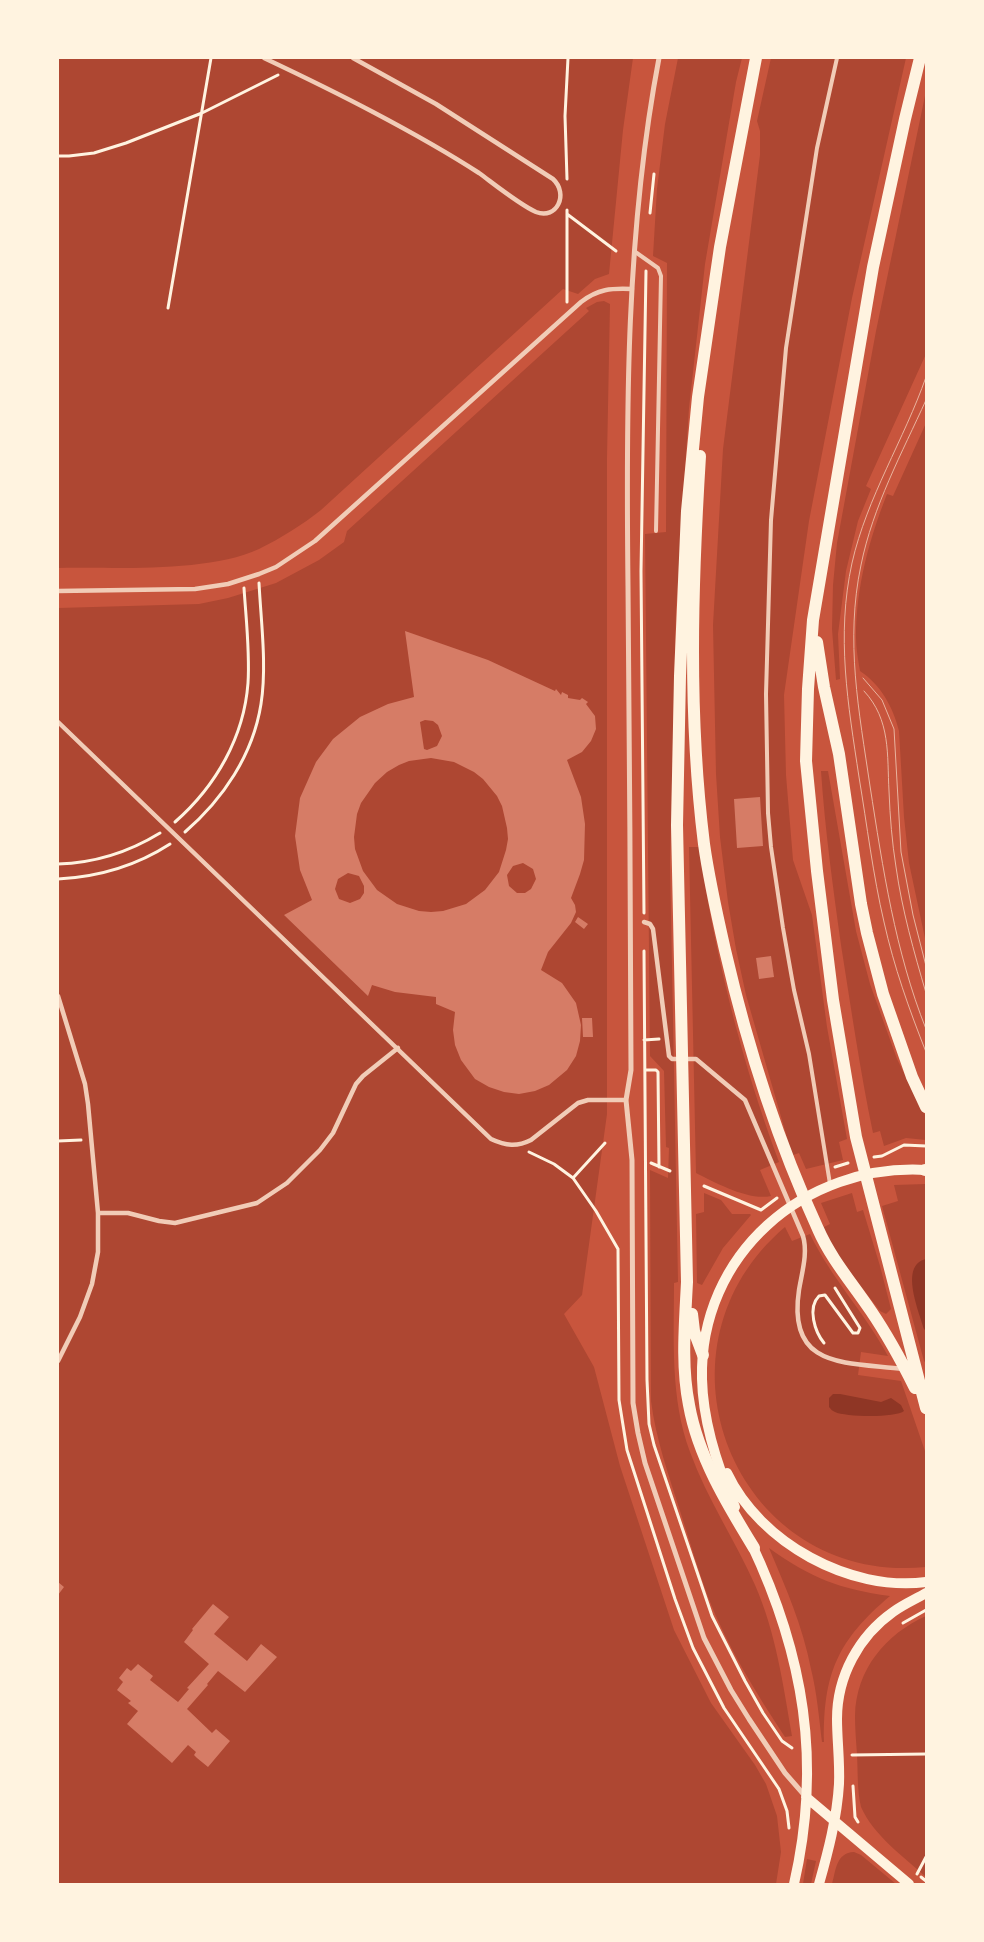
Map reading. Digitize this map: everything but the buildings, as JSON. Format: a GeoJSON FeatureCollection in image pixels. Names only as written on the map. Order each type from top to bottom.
{"type":"FeatureCollection","features":[{"type":"Feature","properties":{"kind":"highway"},"geometry":{"type":"LineString","coordinates":[[754,1548],[731,1509],[706,1459],[689,1406],[685,1375],[684,1344],[687,1282],[677,825],[680,676],[687,511],[698,397],[720,247],[756,58]]}},
{"type":"Feature","properties":{"kind":"highway"},"geometry":{"type":"LineString","coordinates":[[920,58],[904,119],[873,267],[813,620],[808,689],[806,761],[833,1000],[856,1137],[926,1409]]}},
{"type":"Feature","properties":{"kind":"highway"},"geometry":{"type":"LineString","coordinates":[[707,342],[695,530],[693,611],[695,745],[701,814],[716,914],[735,993],[765,1095],[818,1230],[837,1263],[885,1332],[926,1409]]}},
{"type":"Feature","properties":{"kind":"highway"},"geometry":{"type":"LineString","coordinates":[[813,620],[824,687],[839,754],[861,904],[874,963],[912,1077],[926,1108]]}},
{"type":"Feature","properties":{"kind":"highway"},"geometry":{"type":"LineString","coordinates":[[896,1030],[926,1087]]}},
{"type":"Feature","properties":{"kind":"highway"},"geometry":{"type":"LineString","coordinates":[[687,1282],[694,1328],[703,1354]]}},
{"type":"Feature","properties":{"kind":"main road"},"geometry":{"type":"LineString","coordinates":[[794,1884],[802,1844],[806,1798],[807,1747],[801,1693],[788,1634],[779,1605],[728,1491],[708,1427],[702,1379],[707,1328],[715,1303],[726,1279],[740,1256],[756,1235],[802,1198],[830,1184],[877,1171],[901,1169],[926,1170]]}},
{"type":"Feature","properties":{"kind":"main road"},"geometry":{"type":"LineString","coordinates":[[715,1450],[730,1479],[748,1506],[770,1530],[796,1550],[825,1565],[856,1576],[888,1582],[926,1582]]}},
{"type":"Feature","properties":{"kind":"main road"},"geometry":{"type":"LineString","coordinates":[[819,1884],[834,1821],[839,1784],[838,1702],[846,1672],[852,1658],[870,1632],[894,1611],[926,1593]]}},
{"type":"Feature","properties":{"kind":"main road"},"geometry":{"type":"LineString","coordinates":[[806,1798],[909,1884]]}},
{"type":"Feature","properties":{"kind":"street"},"geometry":{"type":"LineString","coordinates":[[264,58],[335,92],[428,143],[477,172],[535,211],[547,212],[557,206],[561,195],[558,183],[553,179],[436,104],[353,58]]}},
{"type":"Feature","properties":{"kind":"street"},"geometry":{"type":"LineString","coordinates":[[659,58],[646,130],[634,251],[627,521],[631,1070],[626,1100],[632,1149],[633,1403],[641,1446],[704,1638],[749,1719],[785,1774],[806,1798]]}},
{"type":"Feature","properties":{"kind":"street"},"geometry":{"type":"LineString","coordinates":[[58,591],[195,588],[244,580],[292,557],[315,541],[581,302],[597,291],[632,289]]}},
{"type":"Feature","properties":{"kind":"street"},"geometry":{"type":"LineString","coordinates":[[58,722],[491,1139],[507,1145],[515,1145],[531,1140],[578,1103],[588,1100],[626,1100]]}},
{"type":"Feature","properties":{"kind":"street"},"geometry":{"type":"LineString","coordinates":[[644,922],[650,924],[653,929],[669,1056],[672,1059],[696,1058],[744,1100],[803,1236],[806,1250],[797,1313],[804,1339],[822,1357],[859,1364],[926,1372]]}},
{"type":"Feature","properties":{"kind":"street"},"geometry":{"type":"LineString","coordinates":[[58,996],[85,1084],[98,1213],[98,1252],[92,1284],[80,1317],[58,1361]]}},
{"type":"Feature","properties":{"kind":"street"},"geometry":{"type":"LineString","coordinates":[[98,1213],[128,1213],[175,1223],[257,1204],[287,1183],[320,1150],[333,1133],[356,1084],[363,1076],[398,1048]]}},
{"type":"Feature","properties":{"kind":"lane"},"geometry":{"type":"LineString","coordinates":[[830,1184],[809,1054],[794,990],[783,928],[771,847],[768,813],[766,694],[771,520],[786,348],[817,148],[837,58]]}},
{"type":"Feature","properties":{"kind":"lane"},"geometry":{"type":"LineString","coordinates":[[634,251],[658,268],[661,276],[656,531]]}},
{"type":"Feature","properties":{"kind":"path"},"geometry":{"type":"LineString","coordinates":[[168,308],[211,58]]}},
{"type":"Feature","properties":{"kind":"path"},"geometry":{"type":"LineString","coordinates":[[58,156],[81,155],[107,150],[202,113],[289,70]]}},
{"type":"Feature","properties":{"kind":"path"},"geometry":{"type":"LineString","coordinates":[[650,220],[655,166]]}},
{"type":"Feature","properties":{"kind":"path"},"geometry":{"type":"LineString","coordinates":[[557,206],[616,251]]}},
{"type":"Feature","properties":{"kind":"path"},"geometry":{"type":"LineString","coordinates":[[646,259],[641,571],[647,1380],[650,1424],[654,1445],[712,1616],[740,1673],[763,1713],[782,1741],[792,1748],[787,1751]]}},
{"type":"Feature","properties":{"kind":"path"},"geometry":{"type":"LineString","coordinates":[[58,879],[84,877],[109,872],[148,856],[178,838],[210,808],[230,782],[253,736],[261,705],[263,682],[259,574]]}},
{"type":"Feature","properties":{"kind":"path"},"geometry":{"type":"LineString","coordinates":[[58,864],[85,862],[109,856],[152,838],[168,828],[193,805],[214,779],[228,755],[241,720],[248,682],[244,580]]}},
{"type":"Feature","properties":{"kind":"path"},"geometry":{"type":"LineString","coordinates":[[645,1070],[656,1070],[658,1072],[659,1167]]}},
{"type":"Feature","properties":{"kind":"path"},"geometry":{"type":"LineString","coordinates":[[58,1141],[92,1139]]}},
{"type":"Feature","properties":{"kind":"path"},"geometry":{"type":"LineString","coordinates":[[573,1178],[605,1144]]}},
{"type":"Feature","properties":{"kind":"path"},"geometry":{"type":"LineString","coordinates":[[515,1145],[554,1164],[573,1178],[592,1204],[618,1249]]}},
{"type":"Feature","properties":{"kind":"path"},"geometry":{"type":"LineString","coordinates":[[651,1163],[670,1171]]}},
{"type":"Feature","properties":{"kind":"path"},"geometry":{"type":"LineString","coordinates":[[704,1186],[760,1210]]}},
{"type":"Feature","properties":{"kind":"path"},"geometry":{"type":"LineString","coordinates":[[825,1344],[814,1326],[815,1300],[819,1296],[825,1295],[853,1333],[860,1331],[834,1287]]}},
{"type":"Feature","properties":{"kind":"path"},"geometry":{"type":"LineString","coordinates":[[902,1624],[926,1610]]}},
{"type":"Feature","properties":{"kind":"path"},"geometry":{"type":"LineString","coordinates":[[852,1755],[926,1754]]}},
{"type":"Feature","properties":{"kind":"path"},"geometry":{"type":"LineString","coordinates":[[764,1765],[784,1801],[789,1831]]}},
{"type":"Feature","properties":{"kind":"path"},"geometry":{"type":"LineString","coordinates":[[917,1873],[926,1857]]}},
{"type":"Feature","properties":{"kind":"shaded area"},"geometry":{"type":"Polygon","coordinates":[[[58,58],[633,58],[623,130],[609,274],[595,279],[578,294],[563,289],[321,510],[267,545],[238,557],[188,565],[133,568],[58,568],[58,58]]]}},
{"type":"Feature","properties":{"kind":"shaded area"},"geometry":{"type":"Polygon","coordinates":[[[678,58],[742,58],[736,82],[705,264],[689,408],[676,610],[670,863],[678,1282],[674,1283],[674,1368],[679,1411],[690,1452],[713,1503],[755,1585],[774,1640],[792,1736],[785,1737],[743,1669],[708,1597],[663,1458],[651,1401],[650,1170],[668,1178],[669,1148],[666,1147],[664,1071],[650,1056],[645,534],[666,532],[667,263],[653,256],[657,189],[665,124],[678,58]]]}},
{"type":"Feature","properties":{"kind":"shaded area"},"geometry":{"type":"Polygon","coordinates":[[[771,58],[906,58],[852,298],[809,521],[784,695],[786,775],[793,860],[812,915],[827,1027],[847,1139],[839,1142],[843,1160],[806,1169],[799,1153],[793,1155],[790,1148],[746,995],[728,902],[720,837],[716,774],[713,625],[723,449],[760,155],[760,131],[757,121],[771,58]]]}},
{"type":"Feature","properties":{"kind":"shaded area"},"geometry":{"type":"Polygon","coordinates":[[[926,91],[926,354],[866,486],[871,489],[858,521],[846,571],[838,634],[840,679],[836,680],[832,629],[833,585],[837,543],[876,331],[926,91]]]}},
{"type":"Feature","properties":{"kind":"shaded area"},"geometry":{"type":"Polygon","coordinates":[[[604,301],[610,304],[607,458],[607,1114],[582,1295],[564,1314],[594,1367],[620,1466],[674,1630],[711,1703],[755,1765],[766,1784],[777,1816],[781,1852],[776,1884],[58,1884],[58,608],[199,604],[228,598],[276,583],[319,560],[344,542],[347,531],[589,311],[586,308],[597,302],[604,301]]]}},
{"type":"Feature","properties":{"kind":"shaded area"},"geometry":{"type":"Polygon","coordinates":[[[926,423],[926,943],[909,863],[904,817],[899,731],[890,705],[885,697],[874,683],[860,671],[856,637],[858,600],[869,546],[887,494],[893,496],[926,423]]]}},
{"type":"Feature","properties":{"kind":"shaded area"},"geometry":{"type":"Polygon","coordinates":[[[821,771],[828,771],[856,931],[870,984],[897,1059],[926,1117],[926,1140],[906,1138],[884,1146],[880,1131],[873,1133],[841,945],[827,837],[821,771]]]}},
{"type":"Feature","properties":{"kind":"shaded area"},"geometry":{"type":"Polygon","coordinates":[[[689,847],[699,847],[721,967],[731,1007],[765,1124],[779,1162],[760,1170],[771,1196],[762,1197],[743,1194],[696,1173],[689,847]]]}},
{"type":"Feature","properties":{"kind":"shaded area"},"geometry":{"type":"Polygon","coordinates":[[[926,1184],[926,1363],[882,1206],[898,1201],[894,1185],[926,1184]]]}},
{"type":"Feature","properties":{"kind":"shaded area"},"geometry":{"type":"Polygon","coordinates":[[[704,1193],[721,1200],[732,1214],[751,1215],[723,1248],[702,1285],[697,1283],[696,1214],[704,1212],[704,1193]]]}},
{"type":"Feature","properties":{"kind":"shaded area"},"geometry":{"type":"Polygon","coordinates":[[[852,1193],[857,1212],[863,1210],[880,1266],[891,1309],[886,1314],[880,1311],[845,1266],[822,1228],[830,1224],[821,1203],[852,1193]]]}},
{"type":"Feature","properties":{"kind":"shaded area"},"geometry":{"type":"Polygon","coordinates":[[[785,1227],[792,1241],[810,1234],[828,1266],[888,1356],[861,1352],[858,1375],[901,1381],[926,1454],[926,1567],[859,1563],[803,1539],[760,1500],[730,1450],[716,1394],[719,1335],[742,1278],[785,1227]]]}},
{"type":"Feature","properties":{"kind":"shaded area"},"geometry":{"type":"Polygon","coordinates":[[[926,1259],[926,1331],[915,1301],[912,1279],[918,1263],[926,1259]]]}},
{"type":"Feature","properties":{"kind":"shaded area"},"geometry":{"type":"Polygon","coordinates":[[[833,1394],[881,1402],[891,1398],[901,1405],[904,1411],[881,1416],[841,1414],[829,1407],[829,1398],[833,1394]]]}},
{"type":"Feature","properties":{"kind":"shaded area"},"geometry":{"type":"Polygon","coordinates":[[[769,1548],[798,1567],[826,1581],[855,1590],[890,1596],[858,1628],[846,1643],[837,1660],[827,1696],[824,1718],[824,1742],[822,1742],[818,1706],[808,1653],[788,1593],[769,1548]]]}},
{"type":"Feature","properties":{"kind":"shaded area"},"geometry":{"type":"Polygon","coordinates":[[[926,1616],[926,1877],[881,1836],[861,1807],[858,1788],[855,1716],[861,1683],[867,1668],[876,1655],[898,1633],[926,1616]]]}},
{"type":"Feature","properties":{"kind":"shaded area"},"geometry":{"type":"Polygon","coordinates":[[[854,1852],[861,1855],[896,1884],[832,1884],[840,1859],[848,1853],[854,1852]]]}},
{"type":"Feature","properties":{"kind":"shaded area"},"geometry":{"type":"Polygon","coordinates":[[[807,1859],[816,1861],[811,1884],[803,1884],[807,1859]]]}},
{"type":"Feature","properties":{"kind":"tram line"},"geometry":{"type":"LineString","coordinates":[[926,377],[876,492],[859,539],[847,590],[844,644],[851,723],[880,904],[897,972],[926,1052]]}},
{"type":"Feature","properties":{"kind":"tram line"},"geometry":{"type":"LineString","coordinates":[[926,400],[889,480],[866,543],[856,593],[854,621],[855,676],[858,703],[885,879],[906,970],[926,1029]]}},
{"type":"Feature","properties":{"kind":"tram line"},"geometry":{"type":"LineString","coordinates":[[863,678],[882,700],[894,729],[901,852],[913,915],[926,966]]}},
{"type":"Feature","properties":{"kind":"tram line"},"geometry":{"type":"LineString","coordinates":[[864,691],[873,702],[879,714],[886,738],[891,829],[895,858],[909,931],[926,993]]}}]}
